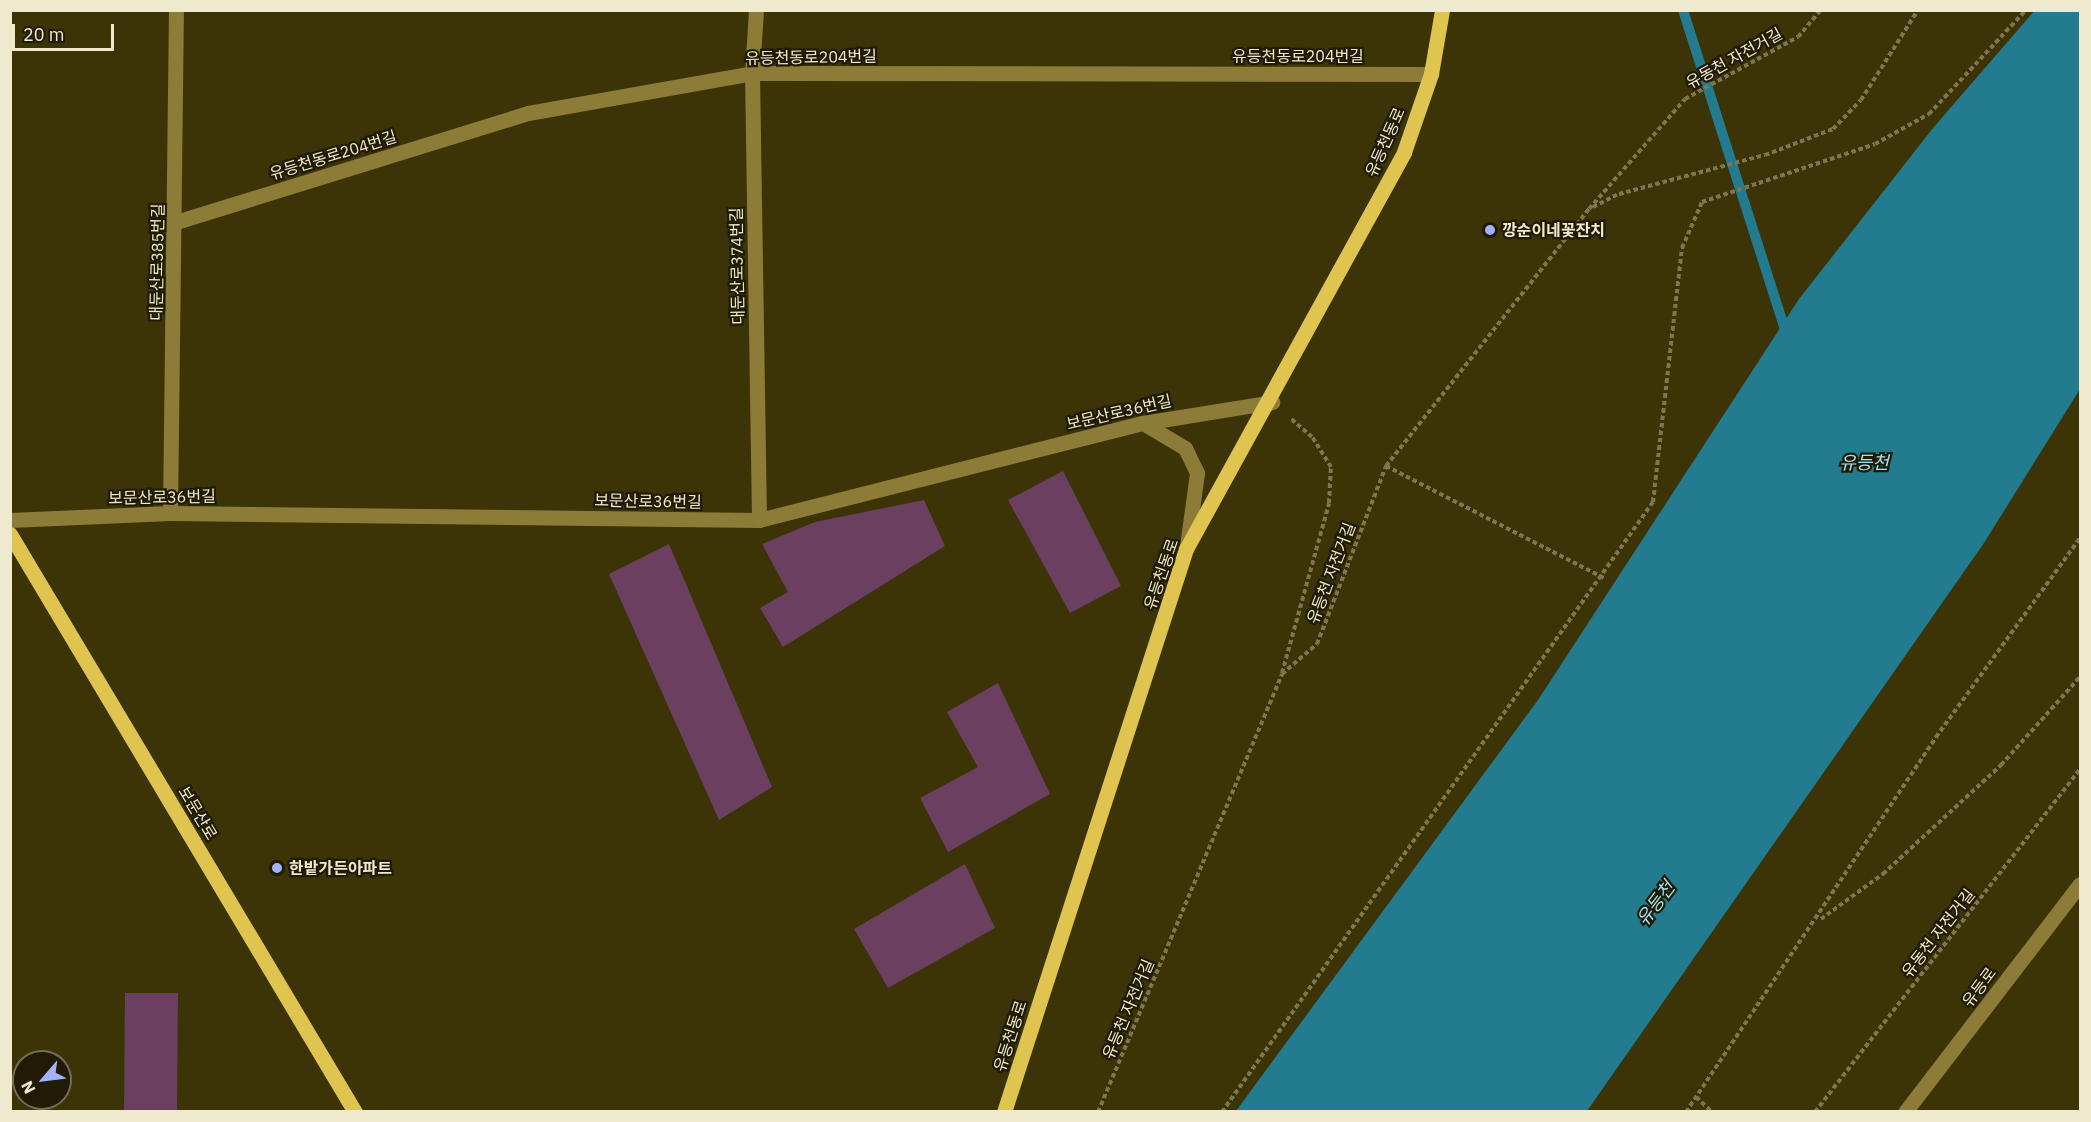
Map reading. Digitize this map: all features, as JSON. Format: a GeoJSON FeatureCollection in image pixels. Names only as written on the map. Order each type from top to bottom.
{"type":"FeatureCollection","features":[{"type":"Feature","properties":{"kind":"main road","name":"유등천동로"},"geometry":{"type":"LineString","coordinates":[[1004,1112],[1186,549],[1272,402],[1404,152],[1431,74],[1442,10]]}},
{"type":"Feature","properties":{"kind":"main road","name":"보문산로"},"geometry":{"type":"LineString","coordinates":[[10,534],[355,1112]]}},
{"type":"Feature","properties":{"kind":"street","name":"대둔산로385번길"},"geometry":{"type":"LineString","coordinates":[[170,513],[176,222],[176,10]]}},
{"type":"Feature","properties":{"kind":"street","name":"대둔산로374번길"},"geometry":{"type":"LineString","coordinates":[[756,10],[752,74],[759,520]]}},
{"type":"Feature","properties":{"kind":"street","name":"유등천동로204번길"},"geometry":{"type":"LineString","coordinates":[[176,222],[528,112],[752,74],[1431,74]]}},
{"type":"Feature","properties":{"kind":"street","name":"보문산로36번길"},"geometry":{"type":"LineString","coordinates":[[10,520],[170,513],[759,520],[1143,423],[1272,402]]}},
{"type":"Feature","properties":{"kind":"street"},"geometry":{"type":"LineString","coordinates":[[1143,423],[1185,448],[1197,473],[1186,549]]}},
{"type":"Feature","properties":{"kind":"street","name":"유등로"},"geometry":{"type":"LineString","coordinates":[[1905,1112],[2080,884]]}},
{"type":"Feature","properties":{"kind":"path","name":"유동천 자전거길"},"geometry":{"type":"LineString","coordinates":[[1589,209],[1685,99],[1798,37],[1821,10]]}},
{"type":"Feature","properties":{"kind":"path"},"geometry":{"type":"LineString","coordinates":[[1589,209],[1693,172],[1765,155],[1833,129],[1861,100],[1918,10]]}},
{"type":"Feature","properties":{"kind":"path"},"geometry":{"type":"LineString","coordinates":[[1222,1112],[1604,578],[1653,502],[1682,248],[1702,202],[1875,144],[1929,114],[2026,10]]}},
{"type":"Feature","properties":{"kind":"path","name":"유등천 자전거길"},"geometry":{"type":"LineString","coordinates":[[1098,1112],[1282,674],[1317,644],[1386,465],[1589,209]]}},
{"type":"Feature","properties":{"kind":"path"},"geometry":{"type":"LineString","coordinates":[[1272,402],[1312,437],[1331,467],[1329,503],[1282,674]]}},
{"type":"Feature","properties":{"kind":"path"},"geometry":{"type":"LineString","coordinates":[[1386,465],[1604,578]]}},
{"type":"Feature","properties":{"kind":"path"},"geometry":{"type":"LineString","coordinates":[[1686,1112],[1818,921],[1936,737],[2080,538]]}},
{"type":"Feature","properties":{"kind":"path"},"geometry":{"type":"LineString","coordinates":[[1818,921],[1883,874],[2001,765],[2080,677]]}},
{"type":"Feature","properties":{"kind":"path","name":"유동천 자전거길"},"geometry":{"type":"LineString","coordinates":[[1815,1112],[2080,769]]}},
{"type":"Feature","properties":{"kind":"path"},"geometry":{"type":"LineString","coordinates":[[1696,1097],[1712,1112]]}},
{"type":"Feature","properties":{"kind":"water","name":"유등천"},"geometry":{"type":"Polygon","coordinates":[[[2035,10],[2080,11],[2080,389],[1984,543],[1587,1111],[1236,1111],[1538,700],[1799,299],[1933,128],[2035,10]]]}},
{"type":"Feature","properties":{"kind":"building"},"geometry":{"type":"Polygon","coordinates":[[[1063,471],[1121,586],[1070,613],[1008,500],[1063,471]]]}},
{"type":"Feature","properties":{"kind":"building"},"geometry":{"type":"Polygon","coordinates":[[[924,500],[945,546],[783,647],[760,608],[788,592],[762,544],[815,522],[924,500]]]}},
{"type":"Feature","properties":{"kind":"building"},"geometry":{"type":"Polygon","coordinates":[[[669,544],[772,787],[719,820],[609,574],[669,544]]]}},
{"type":"Feature","properties":{"kind":"building"},"geometry":{"type":"Polygon","coordinates":[[[998,683],[1050,794],[948,852],[920,798],[978,767],[947,712],[998,683]]]}},
{"type":"Feature","properties":{"kind":"building"},"geometry":{"type":"Polygon","coordinates":[[[965,864],[995,928],[888,988],[854,929],[965,864]]]}},
{"type":"Feature","properties":{"kind":"building"},"geometry":{"type":"Polygon","coordinates":[[[125,993],[178,993],[177,1112],[124,1112],[125,993]]]}},
{"type":"Feature","properties":{"kind":"waterway"},"geometry":{"type":"LineString","coordinates":[[1683,10],[1787,336]]}},
{"type":"Feature","properties":{"kind":"place","name":"깡순이네꽃잔치"},"geometry":{"type":"Point","coordinates":[1490,230]}},
{"type":"Feature","properties":{"kind":"place","name":"한밭가든아파트"},"geometry":{"type":"Point","coordinates":[277,868]}}]}
